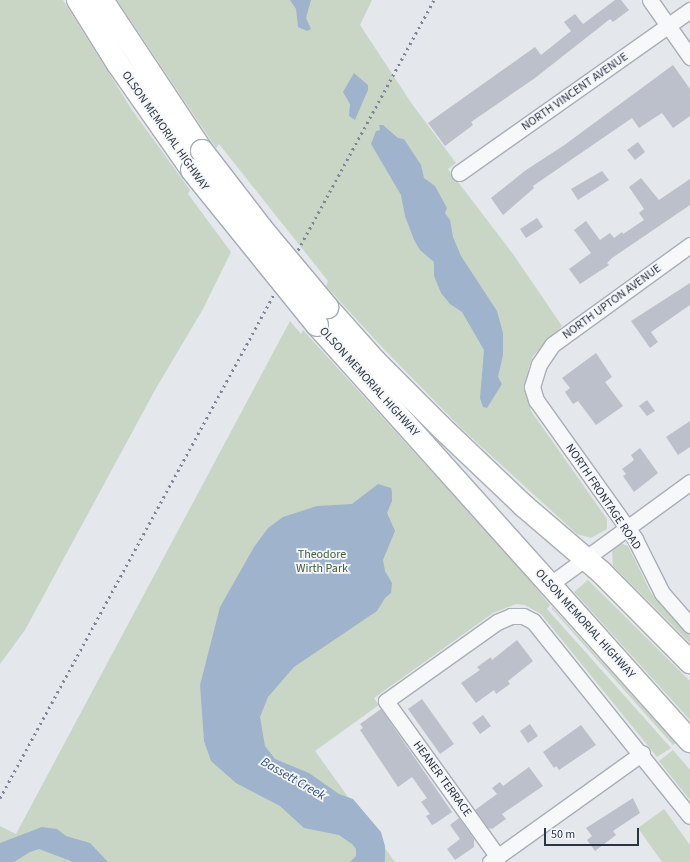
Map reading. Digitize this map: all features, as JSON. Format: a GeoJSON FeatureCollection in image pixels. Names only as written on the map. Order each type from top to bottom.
{"type":"FeatureCollection","features":[{"type":"Feature","properties":{"kind":"main road","name":"OLSON MEMORIAL HIGHWAY"},"geometry":{"type":"LineString","coordinates":[[78,0],[118,64],[192,170],[322,316],[549,585],[690,741]]}},
{"type":"Feature","properties":{"kind":"main road","name":"OLSON MEMORIAL HIGHWAY"},"geometry":{"type":"LineString","coordinates":[[102,0],[202,151],[262,230],[322,316],[375,361],[441,427],[524,506],[586,559],[644,613],[690,662]]}},
{"type":"Feature","properties":{"kind":"street"},"geometry":{"type":"LineString","coordinates":[[650,0],[690,56]]}},
{"type":"Feature","properties":{"kind":"street","name":"NORTH VINCENT AVENUE"},"geometry":{"type":"LineString","coordinates":[[460,172],[690,10]]}},
{"type":"Feature","properties":{"kind":"street","name":"NORTH UPTON AVENUE"},"geometry":{"type":"LineString","coordinates":[[539,364],[552,345],[570,330],[690,245]]}},
{"type":"Feature","properties":{"kind":"street","name":"NORTH FRONTAGE ROAD"},"geometry":{"type":"LineString","coordinates":[[539,364],[532,387],[536,400],[635,539],[662,593],[690,625]]}},
{"type":"Feature","properties":{"kind":"street"},"geometry":{"type":"LineString","coordinates":[[549,585],[586,559],[626,527],[690,482]]}},
{"type":"Feature","properties":{"kind":"street","name":"HEANER TERRACE"},"geometry":{"type":"LineString","coordinates":[[494,859],[386,701],[497,622],[511,616],[523,616],[533,621],[642,753]]}},
{"type":"Feature","properties":{"kind":"street"},"geometry":{"type":"LineString","coordinates":[[494,859],[642,753],[690,816]]}},
{"type":"Feature","properties":{"kind":"green space"},"geometry":{"type":"Polygon","coordinates":[[[0,0],[63,0],[132,110],[190,190],[188,194],[231,252],[203,309],[155,390],[25,630],[0,664],[0,0]]]}},
{"type":"Feature","properties":{"kind":"green space"},"geometry":{"type":"Polygon","coordinates":[[[117,0],[372,0],[360,25],[412,104],[456,163],[448,169],[513,254],[562,326],[533,356],[528,370],[529,403],[531,411],[607,519],[607,529],[591,538],[577,534],[462,429],[381,346],[326,286],[328,281],[219,144],[216,148],[117,0]]]}},
{"type":"Feature","properties":{"kind":"green space","name":"Theodore Wirth Park"},"geometry":{"type":"Polygon","coordinates":[[[290,321],[301,334],[303,330],[524,573],[550,605],[547,609],[671,748],[657,757],[541,614],[525,605],[516,604],[493,613],[374,698],[379,705],[315,751],[395,862],[0,862],[0,826],[16,834],[290,321]]]}},
{"type":"Feature","properties":{"kind":"green space"},"geometry":{"type":"Polygon","coordinates":[[[620,543],[628,546],[651,593],[690,635],[690,643],[613,566],[612,547],[620,543]]]}},
{"type":"Feature","properties":{"kind":"green space"},"geometry":{"type":"Polygon","coordinates":[[[588,580],[690,681],[690,720],[574,592],[588,580]]]}},
{"type":"Feature","properties":{"kind":"green space"},"geometry":{"type":"Polygon","coordinates":[[[552,607],[676,743],[673,745],[552,609],[552,607]]]}},
{"type":"Feature","properties":{"kind":"green space"},"geometry":{"type":"Polygon","coordinates":[[[673,750],[690,770],[690,800],[659,761],[673,750]]]}},
{"type":"Feature","properties":{"kind":"green space"},"geometry":{"type":"Polygon","coordinates":[[[664,809],[690,845],[690,862],[662,862],[638,828],[664,809]]]}},
{"type":"Feature","properties":{"kind":"water"},"geometry":{"type":"Polygon","coordinates":[[[290,0],[311,0],[306,18],[311,29],[307,31],[298,27],[296,9],[290,0]]]}},
{"type":"Feature","properties":{"kind":"water"},"geometry":{"type":"Polygon","coordinates":[[[354,73],[368,85],[368,90],[355,120],[349,116],[350,104],[343,92],[354,73]]]}},
{"type":"Feature","properties":{"kind":"water"},"geometry":{"type":"Polygon","coordinates":[[[379,125],[383,125],[398,138],[404,139],[421,165],[424,178],[435,186],[447,208],[445,213],[450,220],[453,237],[461,256],[497,311],[503,333],[503,355],[498,377],[502,384],[487,408],[483,407],[480,398],[484,350],[462,312],[450,304],[441,293],[434,276],[434,262],[420,250],[414,240],[405,216],[401,195],[371,144],[376,131],[380,130],[379,125]]]}},
{"type":"Feature","properties":{"kind":"water","name":"Bassett Creek"},"geometry":{"type":"Polygon","coordinates":[[[378,484],[391,488],[392,492],[392,501],[387,513],[395,531],[383,560],[385,571],[392,583],[391,593],[385,598],[377,611],[294,667],[268,697],[260,717],[265,746],[275,759],[309,773],[339,794],[353,799],[381,832],[385,846],[385,862],[350,862],[356,856],[356,849],[352,844],[339,835],[304,828],[280,806],[236,783],[211,761],[204,741],[200,685],[220,607],[254,547],[268,528],[283,517],[317,506],[352,504],[378,484]]]}},
{"type":"Feature","properties":{"kind":"water"},"geometry":{"type":"Polygon","coordinates":[[[42,827],[57,829],[66,836],[90,843],[108,862],[73,862],[39,849],[30,852],[14,862],[0,862],[0,843],[42,827]]]}},
{"type":"Feature","properties":{"kind":"building"},"geometry":{"type":"Polygon","coordinates":[[[615,0],[621,0],[629,10],[613,22],[610,19],[535,78],[471,122],[473,125],[445,146],[428,123],[535,47],[541,55],[571,31],[564,22],[575,14],[583,24],[615,0]]]}},
{"type":"Feature","properties":{"kind":"building"},"geometry":{"type":"Polygon","coordinates":[[[673,65],[690,89],[690,116],[673,128],[662,113],[639,128],[632,118],[533,186],[534,188],[503,215],[491,198],[526,170],[563,146],[673,65]]]}},
{"type":"Feature","properties":{"kind":"building"},"geometry":{"type":"Polygon","coordinates":[[[638,142],[645,152],[635,160],[627,150],[638,142]]]}},
{"type":"Feature","properties":{"kind":"building"},"geometry":{"type":"Polygon","coordinates":[[[602,171],[609,180],[578,200],[571,189],[602,171]]]}},
{"type":"Feature","properties":{"kind":"building"},"geometry":{"type":"Polygon","coordinates":[[[641,178],[659,200],[690,179],[690,205],[612,258],[607,263],[609,265],[580,284],[569,269],[591,253],[574,230],[586,221],[600,240],[610,233],[614,238],[622,232],[623,234],[644,220],[639,213],[644,209],[629,187],[641,178]]]}},
{"type":"Feature","properties":{"kind":"building"},"geometry":{"type":"Polygon","coordinates":[[[537,218],[543,227],[526,238],[520,229],[537,218]]]}},
{"type":"Feature","properties":{"kind":"building"},"geometry":{"type":"Polygon","coordinates":[[[690,283],[690,305],[651,332],[658,342],[650,348],[631,321],[690,283]]]}},
{"type":"Feature","properties":{"kind":"building"},"geometry":{"type":"Polygon","coordinates":[[[596,353],[612,377],[605,382],[623,406],[596,425],[578,401],[573,404],[565,392],[570,388],[562,378],[596,353]]]}},
{"type":"Feature","properties":{"kind":"building"},"geometry":{"type":"Polygon","coordinates":[[[647,400],[655,411],[647,416],[639,406],[647,400]]]}},
{"type":"Feature","properties":{"kind":"building"},"geometry":{"type":"Polygon","coordinates":[[[690,421],[690,447],[678,455],[666,437],[690,421]]]}},
{"type":"Feature","properties":{"kind":"building"},"geometry":{"type":"Polygon","coordinates":[[[640,448],[658,473],[634,492],[623,476],[626,474],[622,469],[634,460],[631,455],[640,448]]]}},
{"type":"Feature","properties":{"kind":"building"},"geometry":{"type":"Polygon","coordinates":[[[517,640],[533,661],[508,681],[510,684],[496,694],[494,690],[476,703],[461,683],[480,670],[477,667],[491,657],[492,660],[517,640]]]}},
{"type":"Feature","properties":{"kind":"building"},"geometry":{"type":"Polygon","coordinates":[[[422,699],[454,744],[440,754],[408,709],[422,699]]]}},
{"type":"Feature","properties":{"kind":"building"},"geometry":{"type":"Polygon","coordinates":[[[381,709],[452,812],[432,825],[426,816],[430,814],[421,802],[427,798],[412,777],[398,787],[360,730],[363,728],[360,724],[381,709]]]}},
{"type":"Feature","properties":{"kind":"building"},"geometry":{"type":"Polygon","coordinates":[[[483,715],[491,726],[480,734],[472,723],[483,715]]]}},
{"type":"Feature","properties":{"kind":"building"},"geometry":{"type":"Polygon","coordinates":[[[530,724],[538,736],[528,743],[520,731],[530,724]]]}},
{"type":"Feature","properties":{"kind":"building"},"geometry":{"type":"Polygon","coordinates":[[[581,725],[596,745],[559,770],[556,766],[554,768],[543,752],[581,725]]]}},
{"type":"Feature","properties":{"kind":"building"},"geometry":{"type":"Polygon","coordinates":[[[529,767],[543,786],[502,814],[506,819],[492,829],[488,828],[475,810],[497,794],[492,788],[500,782],[503,786],[529,767]]]}},
{"type":"Feature","properties":{"kind":"building"},"geometry":{"type":"Polygon","coordinates":[[[633,798],[640,813],[613,831],[616,835],[595,851],[587,840],[592,836],[586,828],[633,798]]]}},
{"type":"Feature","properties":{"kind":"building"},"geometry":{"type":"Polygon","coordinates":[[[459,818],[474,839],[474,847],[455,860],[447,849],[460,839],[450,825],[459,818]]]}},
{"type":"Feature","properties":{"kind":"railway"},"geometry":{"type":"LineString","coordinates":[[0,798],[434,0]]}}]}
